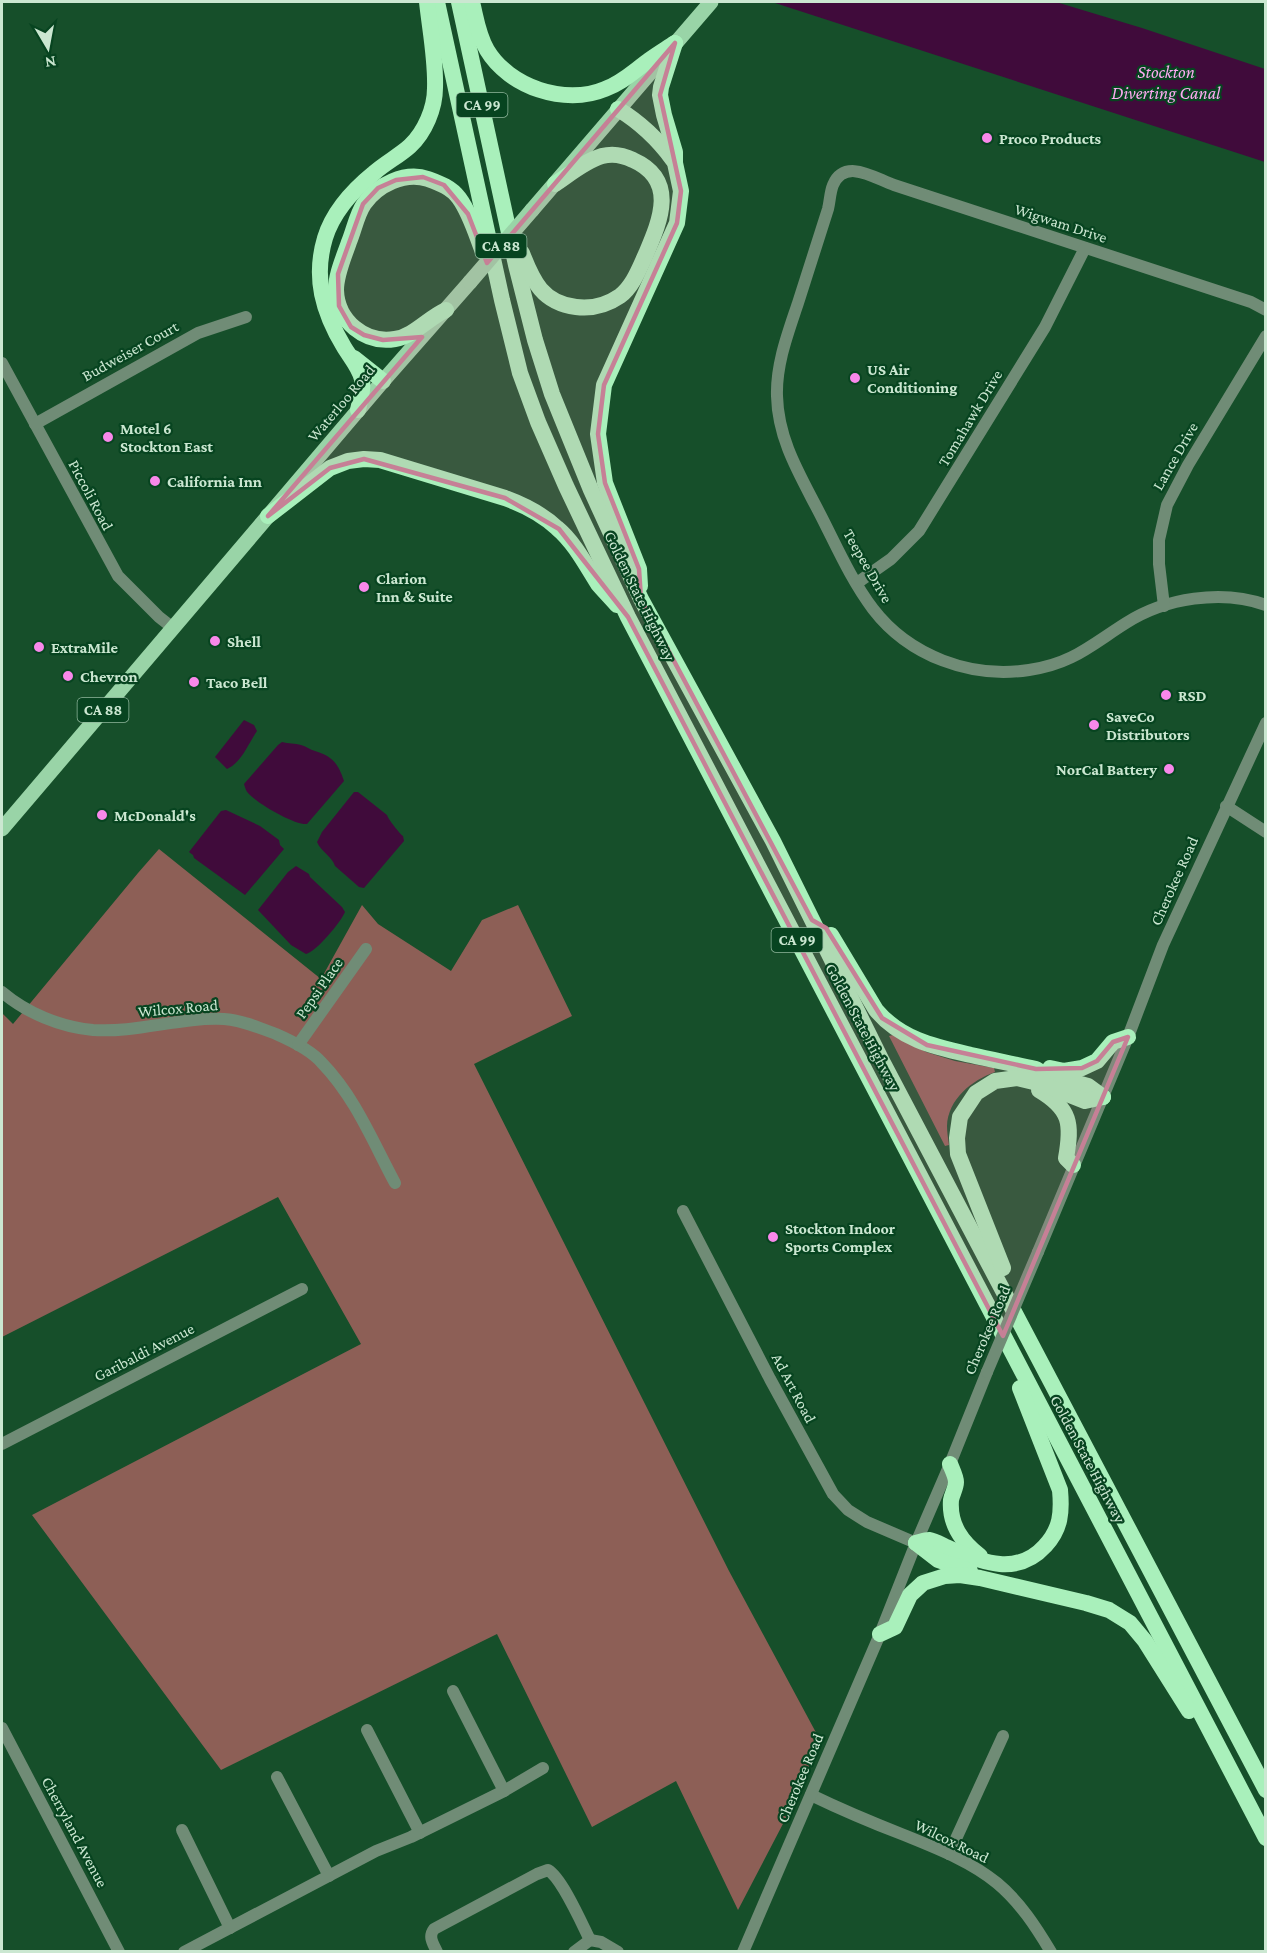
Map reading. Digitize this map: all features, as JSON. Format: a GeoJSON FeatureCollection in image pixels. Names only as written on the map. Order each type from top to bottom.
{"type":"FeatureCollection","features":[{"type":"Feature","properties":{"kind":"highway"},"geometry":{"type":"LineString","coordinates":[[358,410],[362,381],[359,369],[326,311],[320,264],[326,237],[341,206],[375,172],[410,146],[420,134],[430,114],[435,89],[427,2]]}},
{"type":"Feature","properties":{"kind":"highway","name":"Golden State Highway"},"geometry":{"type":"LineString","coordinates":[[437,2],[520,373],[538,422],[566,486],[628,617],[1266,1838]]}},
{"type":"Feature","properties":{"kind":"highway","name":"Golden State Highway"},"geometry":{"type":"LineString","coordinates":[[459,2],[524,297],[552,394],[583,472],[641,599],[773,841],[882,1060],[1266,1790]]}},
{"type":"Feature","properties":{"kind":"highway"},"geometry":{"type":"LineString","coordinates":[[472,2],[482,41],[499,66],[518,80],[551,93],[574,96],[604,90],[627,77],[675,43]]}},
{"type":"Feature","properties":{"kind":"highway"},"geometry":{"type":"LineString","coordinates":[[641,599],[639,569],[605,483],[598,434],[604,385],[677,223],[681,191],[675,152],[660,95],[675,43]]}},
{"type":"Feature","properties":{"kind":"highway"},"geometry":{"type":"LineString","coordinates":[[618,109],[643,125],[659,141],[675,163]]}},
{"type":"Feature","properties":{"kind":"highway"},"geometry":{"type":"LineString","coordinates":[[505,209],[532,279],[543,293],[573,307],[592,307],[609,303],[620,296],[634,280],[659,225],[662,204],[658,184],[636,161],[616,154],[589,162],[555,184]]}},
{"type":"Feature","properties":{"kind":"highway"},"geometry":{"type":"LineString","coordinates":[[446,310],[411,333],[397,339],[383,340],[351,327],[344,316],[339,306],[336,290],[338,274],[363,204],[378,188],[396,180],[423,177],[444,185],[458,197],[471,221],[502,300]]}},
{"type":"Feature","properties":{"kind":"highway"},"geometry":{"type":"LineString","coordinates":[[347,351],[383,381]]}},
{"type":"Feature","properties":{"kind":"highway"},"geometry":{"type":"LineString","coordinates":[[267,516],[330,468],[348,461],[380,460],[524,505],[559,529],[600,587],[628,617]]}},
{"type":"Feature","properties":{"kind":"highway"},"geometry":{"type":"LineString","coordinates":[[812,920],[826,928],[882,1018],[902,1033],[927,1045],[1034,1076],[1085,1101],[1103,1097]]}},
{"type":"Feature","properties":{"kind":"highway"},"geometry":{"type":"LineString","coordinates":[[1014,1309],[1007,1278],[958,1154],[957,1138],[960,1117],[976,1094],[995,1081],[1034,1076],[1045,1067],[1064,1071],[1082,1068],[1097,1061],[1113,1042],[1128,1038]]}},
{"type":"Feature","properties":{"kind":"highway"},"geometry":{"type":"LineString","coordinates":[[1034,1076],[1038,1089],[1052,1098],[1067,1118],[1070,1134],[1066,1158],[1073,1165]]}},
{"type":"Feature","properties":{"kind":"highway"},"geometry":{"type":"LineString","coordinates":[[916,1543],[930,1540],[977,1561],[1013,1565],[1025,1562],[1039,1553],[1053,1538],[1060,1523],[1060,1490],[1017,1380],[1015,1358]]}},
{"type":"Feature","properties":{"kind":"highway"},"geometry":{"type":"LineString","coordinates":[[950,1464],[956,1481],[951,1499],[954,1526],[962,1540],[987,1562]]}},
{"type":"Feature","properties":{"kind":"highway"},"geometry":{"type":"LineString","coordinates":[[916,1543],[938,1560],[973,1572],[980,1578]]}},
{"type":"Feature","properties":{"kind":"highway"},"geometry":{"type":"LineString","coordinates":[[880,1634],[895,1628],[910,1595],[923,1583],[945,1576],[960,1575],[980,1578],[1086,1603],[1109,1610],[1130,1623],[1145,1641],[1190,1712],[1203,1717]]}},
{"type":"Feature","properties":{"kind":"main road","name":"Waterloo Road"},"geometry":{"type":"LineString","coordinates":[[2,829],[267,516],[711,2]]}},
{"type":"Feature","properties":{"kind":"street","name":"Wigwam Drive"},"geometry":{"type":"LineString","coordinates":[[846,172],[861,171],[894,185],[1251,302],[1266,310]]}},
{"type":"Feature","properties":{"kind":"street","name":"Teepee Drive"},"geometry":{"type":"LineString","coordinates":[[846,172],[836,179],[833,185],[828,209],[781,355],[777,394],[779,422],[786,447],[857,583],[867,601],[885,623],[918,649],[960,667],[987,672],[1030,670],[1082,654],[1136,617],[1189,599],[1232,598],[1266,605]]}},
{"type":"Feature","properties":{"kind":"street","name":"Tomahawk Drive"},"geometry":{"type":"LineString","coordinates":[[857,583],[891,559],[920,531],[1050,318],[1085,248]]}},
{"type":"Feature","properties":{"kind":"street","name":"Budweiser Court"},"geometry":{"type":"LineString","coordinates":[[34,424],[198,333],[246,316]]}},
{"type":"Feature","properties":{"kind":"street","name":"Lance Drive"},"geometry":{"type":"LineString","coordinates":[[1164,606],[1159,564],[1159,540],[1167,505],[1186,467],[1266,336]]}},
{"type":"Feature","properties":{"kind":"street","name":"Piccoli Road"},"geometry":{"type":"LineString","coordinates":[[2,363],[118,576],[173,628]]}},
{"type":"Feature","properties":{"kind":"street","name":"Cherokee Road"},"geometry":{"type":"LineString","coordinates":[[743,1952],[880,1634],[1073,1165],[1128,1038],[1163,945],[1266,723]]}},
{"type":"Feature","properties":{"kind":"street"},"geometry":{"type":"LineString","coordinates":[[1226,806],[1266,832]]}},
{"type":"Feature","properties":{"kind":"street","name":"Pepsi Place"},"geometry":{"type":"LineString","coordinates":[[298,1046],[366,949]]}},
{"type":"Feature","properties":{"kind":"street","name":"Wilcox Road"},"geometry":{"type":"LineString","coordinates":[[2,992],[32,1012],[72,1027],[109,1030],[193,1020],[225,1019],[273,1033],[320,1060],[336,1078],[354,1104],[395,1183]]}},
{"type":"Feature","properties":{"kind":"street","name":"Ad Art Road"},"geometry":{"type":"LineString","coordinates":[[683,1211],[770,1379],[833,1494],[848,1510],[867,1522],[916,1543]]}},
{"type":"Feature","properties":{"kind":"street","name":"Garibaldi Avenue"},"geometry":{"type":"LineString","coordinates":[[2,1444],[302,1289]]}},
{"type":"Feature","properties":{"kind":"street"},"geometry":{"type":"LineString","coordinates":[[453,1691],[504,1791]]}},
{"type":"Feature","properties":{"kind":"street","name":"Cherryland Avenue"},"geometry":{"type":"LineString","coordinates":[[2,1728],[119,1952]]}},
{"type":"Feature","properties":{"kind":"street"},"geometry":{"type":"LineString","coordinates":[[367,1730],[420,1833]]}},
{"type":"Feature","properties":{"kind":"street"},"geometry":{"type":"LineString","coordinates":[[949,1854],[1002,1736]]}},
{"type":"Feature","properties":{"kind":"street"},"geometry":{"type":"LineString","coordinates":[[184,1952],[376,1851],[420,1833],[504,1791],[543,1768]]}},
{"type":"Feature","properties":{"kind":"street"},"geometry":{"type":"LineString","coordinates":[[277,1777],[329,1876]]}},
{"type":"Feature","properties":{"kind":"street","name":"Wilcox Road"},"geometry":{"type":"LineString","coordinates":[[811,1795],[848,1813],[949,1854],[996,1882],[1012,1897],[1036,1927],[1051,1952]]}},
{"type":"Feature","properties":{"kind":"street"},"geometry":{"type":"LineString","coordinates":[[182,1830],[230,1928]]}},
{"type":"Feature","properties":{"kind":"street"},"geometry":{"type":"LineString","coordinates":[[437,1952],[431,1938],[434,1929],[548,1870],[559,1881],[590,1940]]}},
{"type":"Feature","properties":{"kind":"street"},"geometry":{"type":"LineString","coordinates":[[574,1952],[590,1940],[601,1942],[618,1952]]}},
{"type":"Feature","properties":{"kind":"highlighted area"},"geometry":{"type":"Polygon","coordinates":[[[675,43],[660,95],[681,191],[677,223],[604,385],[598,434],[605,483],[639,569],[641,599],[812,920],[826,928],[882,1018],[927,1045],[1036,1069],[1082,1068],[1097,1061],[1113,1042],[1128,1037],[1003,1336],[628,617],[559,529],[505,498],[364,459],[330,468],[268,516],[422,337],[383,340],[364,335],[351,327],[339,306],[338,274],[363,204],[378,188],[396,180],[423,177],[444,185],[468,214],[487,263],[675,43]]]}},
{"type":"Feature","properties":{"kind":"shaded area"},"geometry":{"type":"Polygon","coordinates":[[[159,849],[321,979],[362,905],[378,924],[451,971],[482,920],[518,905],[572,1016],[474,1064],[729,1571],[820,1740],[797,1797],[738,1910],[676,1781],[592,1827],[497,1634],[221,1770],[32,1515],[361,1344],[278,1197],[2,1337],[2,1013],[13,1024],[159,849]]]}},
{"type":"Feature","properties":{"kind":"shaded area"},"geometry":{"type":"Polygon","coordinates":[[[893,1035],[926,1052],[955,1061],[994,1068],[995,1072],[970,1085],[952,1107],[947,1126],[949,1145],[945,1146],[889,1036],[893,1035]]]}},
{"type":"Feature","properties":{"kind":"water","name":"Stockton Diverting Canal"},"geometry":{"type":"Polygon","coordinates":[[[772,2],[1056,2],[1142,28],[1265,69],[1265,162],[772,2]]]}},
{"type":"Feature","properties":{"kind":"water"},"geometry":{"type":"Polygon","coordinates":[[[244,720],[254,725],[257,731],[241,757],[227,769],[215,757],[244,720]]]}},
{"type":"Feature","properties":{"kind":"water"},"geometry":{"type":"Polygon","coordinates":[[[282,742],[303,746],[326,755],[337,765],[344,781],[307,824],[294,821],[267,807],[248,793],[244,784],[282,742]]]}},
{"type":"Feature","properties":{"kind":"water"},"geometry":{"type":"Polygon","coordinates":[[[354,792],[358,792],[387,815],[403,836],[404,841],[364,888],[359,887],[335,866],[317,842],[322,832],[354,792]]]}},
{"type":"Feature","properties":{"kind":"water"},"geometry":{"type":"Polygon","coordinates":[[[226,810],[260,826],[279,840],[284,849],[245,895],[189,852],[221,811],[226,810]]]}},
{"type":"Feature","properties":{"kind":"water"},"geometry":{"type":"Polygon","coordinates":[[[296,866],[309,874],[345,912],[328,936],[306,954],[291,945],[258,910],[288,872],[296,866]]]}},
{"type":"Feature","properties":{"kind":"place","name":"Proco Products"},"geometry":{"type":"Point","coordinates":[987,138]}},
{"type":"Feature","properties":{"kind":"place","name":"US Air Conditioning"},"geometry":{"type":"Point","coordinates":[855,378]}},
{"type":"Feature","properties":{"kind":"place","name":"Motel 6 Stockton East"},"geometry":{"type":"Point","coordinates":[108,437]}},
{"type":"Feature","properties":{"kind":"place","name":"California Inn"},"geometry":{"type":"Point","coordinates":[155,481]}},
{"type":"Feature","properties":{"kind":"place","name":"Clarion Inn & Suite"},"geometry":{"type":"Point","coordinates":[364,587]}},
{"type":"Feature","properties":{"kind":"place","name":"Shell"},"geometry":{"type":"Point","coordinates":[215,641]}},
{"type":"Feature","properties":{"kind":"place","name":"ExtraMile"},"geometry":{"type":"Point","coordinates":[39,647]}},
{"type":"Feature","properties":{"kind":"place","name":"Chevron"},"geometry":{"type":"Point","coordinates":[68,676]}},
{"type":"Feature","properties":{"kind":"place","name":"Taco Bell"},"geometry":{"type":"Point","coordinates":[194,682]}},
{"type":"Feature","properties":{"kind":"place","name":"RSD"},"geometry":{"type":"Point","coordinates":[1166,695]}},
{"type":"Feature","properties":{"kind":"place","name":"SaveCo Distributors"},"geometry":{"type":"Point","coordinates":[1094,725]}},
{"type":"Feature","properties":{"kind":"place","name":"NorCal Battery"},"geometry":{"type":"Point","coordinates":[1169,769]}},
{"type":"Feature","properties":{"kind":"place","name":"McDonald's"},"geometry":{"type":"Point","coordinates":[102,815]}},
{"type":"Feature","properties":{"kind":"place","name":"Stockton Indoor Sports Complex"},"geometry":{"type":"Point","coordinates":[773,1237]}}]}
